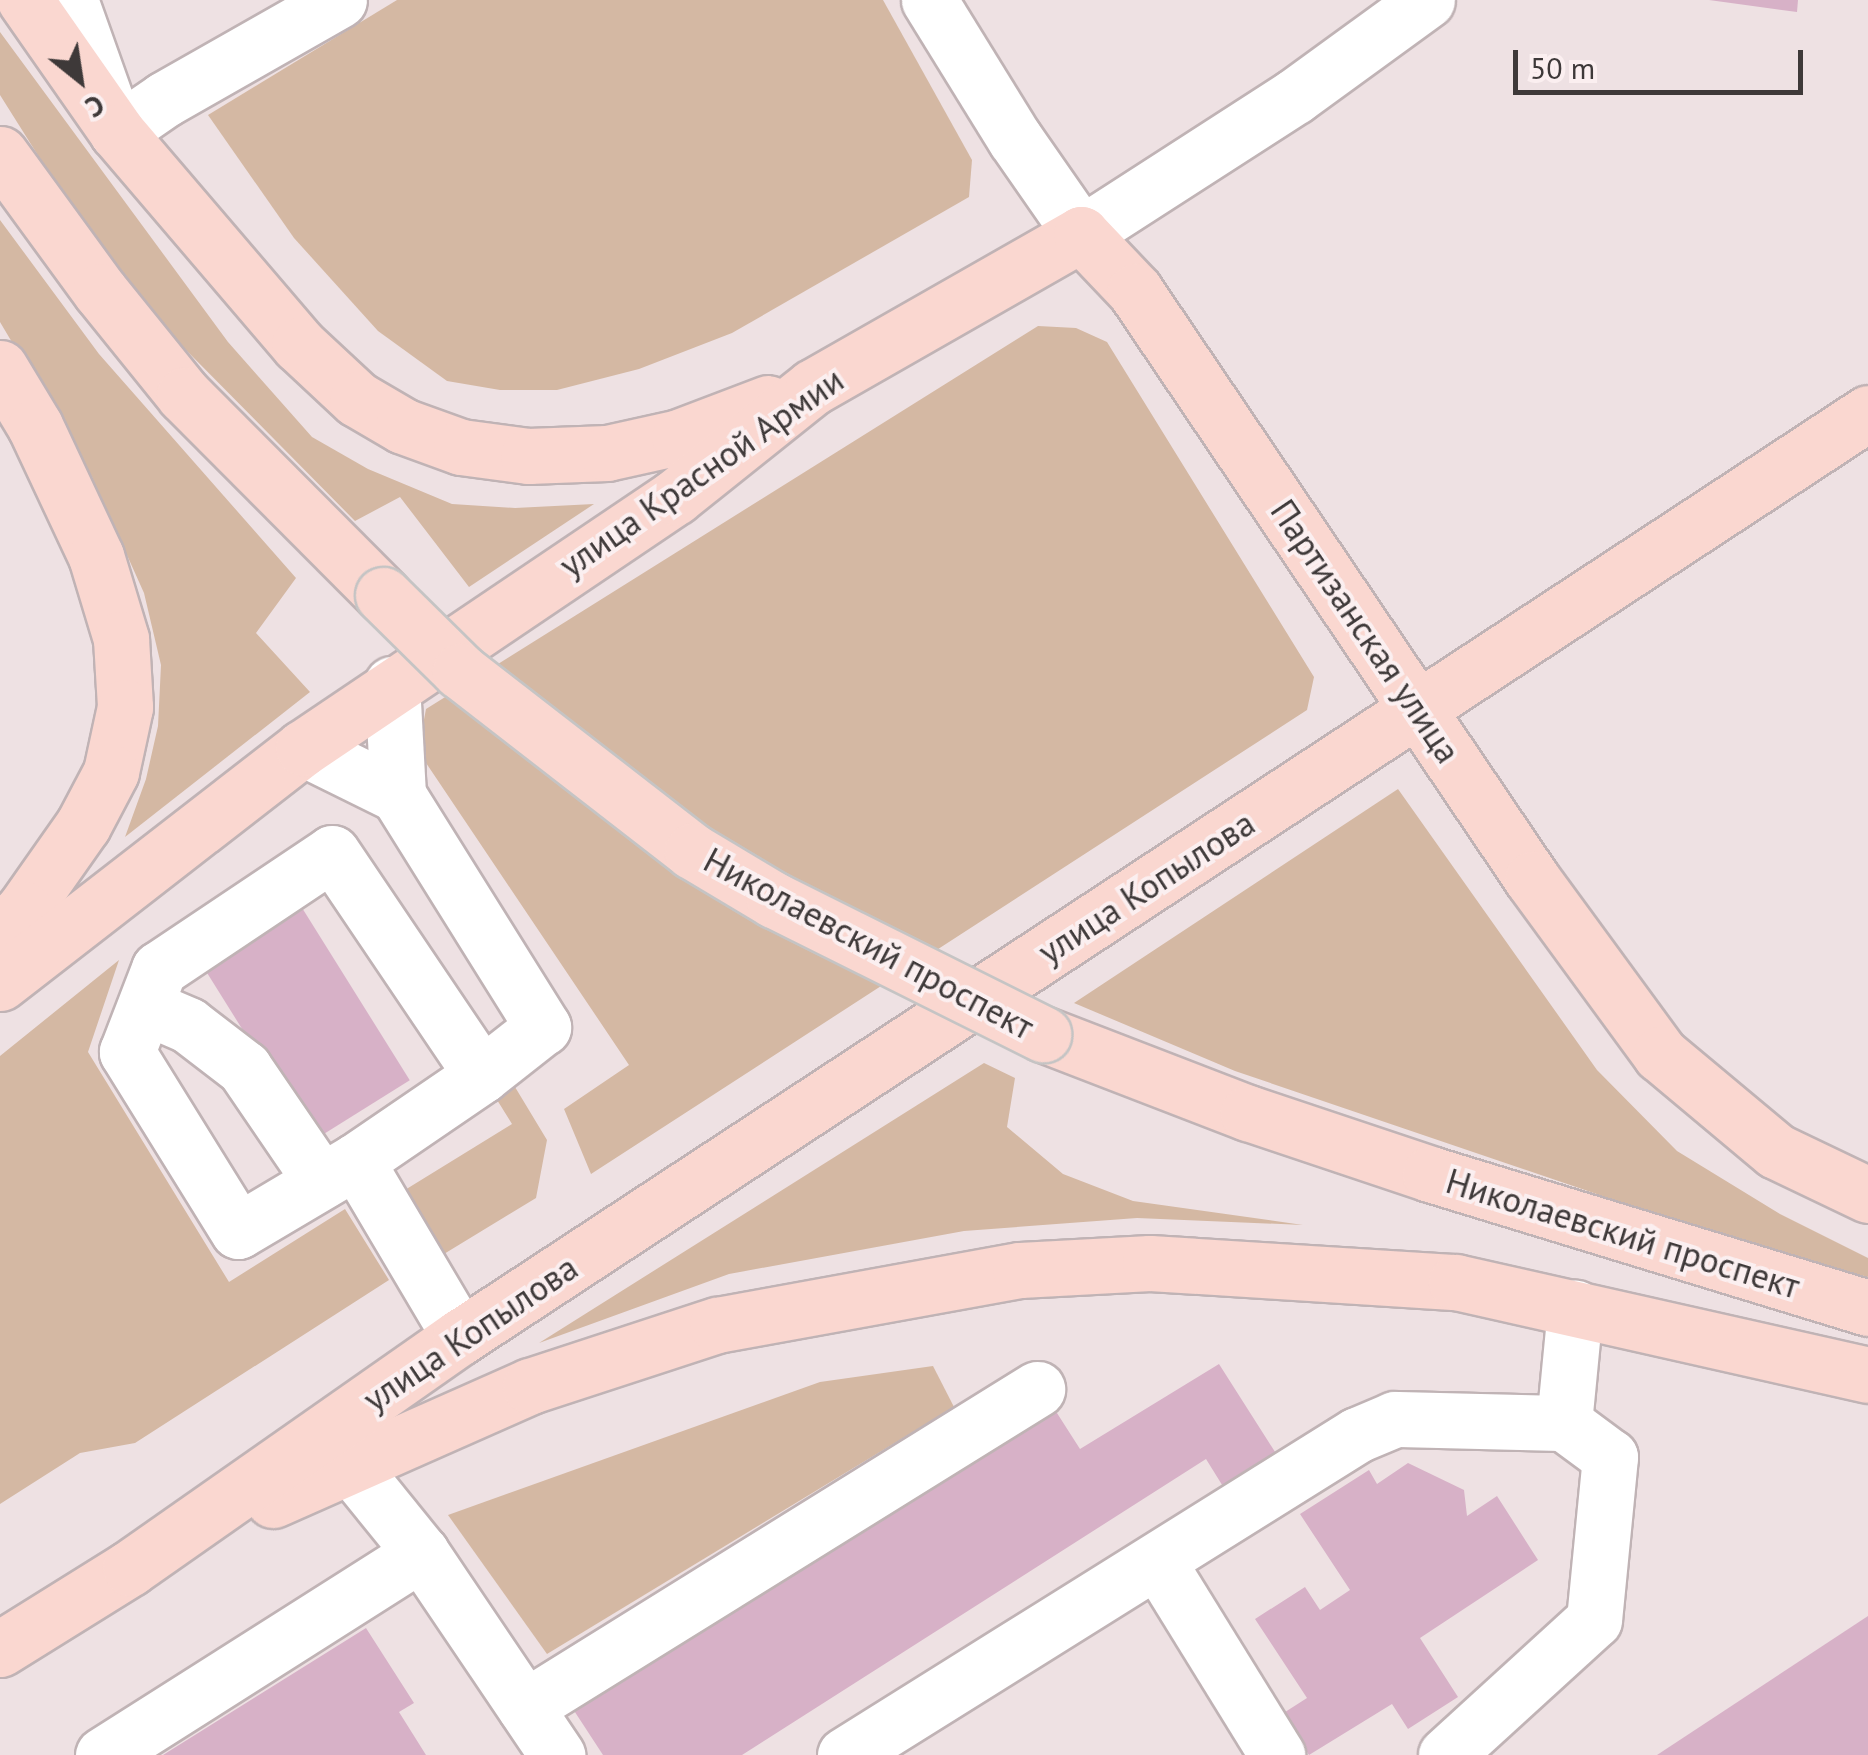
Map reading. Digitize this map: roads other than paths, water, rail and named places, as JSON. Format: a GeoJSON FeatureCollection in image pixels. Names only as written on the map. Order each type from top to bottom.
{"type":"FeatureCollection","features":[{"type":"Feature","properties":{"kind":"main road"},"geometry":{"type":"LineString","coordinates":[[25,0],[117,132],[299,345],[357,399],[418,431],[460,447],[528,456],[607,453],[679,437],[813,387]]}},
{"type":"Feature","properties":{"kind":"main road","name":"Николаевский проспект"},"geometry":{"type":"LineString","coordinates":[[0,154],[184,396],[460,670],[692,851],[774,900],[1043,1034],[1248,1112],[1412,1168],[1868,1308]]}},
{"type":"Feature","properties":{"kind":"main road","name":"улица Красной Армии"},"geometry":{"type":"LineString","coordinates":[[0,983],[303,748],[392,684],[674,497],[813,387],[1081,234]]}},
{"type":"Feature","properties":{"kind":"main road","name":"Партизанская улица"},"geometry":{"type":"LineString","coordinates":[[1081,234],[1135,290],[1532,879],[1660,1054],[1776,1151],[1868,1195]]}},
{"type":"Feature","properties":{"kind":"main road"},"geometry":{"type":"LineString","coordinates":[[0,368],[35,426],[96,556],[121,639],[126,707],[112,772],[83,824],[24,910],[0,934]]}},
{"type":"Feature","properties":{"kind":"main road","name":"улица Копылова"},"geometry":{"type":"LineString","coordinates":[[130,1568],[460,1337],[1868,414]]}},
{"type":"Feature","properties":{"kind":"main road","name":"улица Копылова"},"geometry":{"type":"LineString","coordinates":[[6,1640],[130,1568],[349,1464],[530,1386],[717,1325],[1020,1270],[1150,1262],[1456,1282],[1868,1374]]}},
{"type":"Feature","properties":{"kind":"street"},"geometry":{"type":"LineString","coordinates":[[70,0],[117,132],[166,99],[339,0]]}},
{"type":"Feature","properties":{"kind":"street","name":"Партизанская улица"},"geometry":{"type":"LineString","coordinates":[[929,0],[1015,139],[1081,234]]}},
{"type":"Feature","properties":{"kind":"street","name":"улица Красной Армии"},"geometry":{"type":"LineString","coordinates":[[1081,234],[1295,96],[1427,0]]}},
{"type":"Feature","properties":{"kind":"street"},"geometry":{"type":"LineString","coordinates":[[392,684],[398,795],[543,1026],[482,1075],[338,1171],[238,1231],[128,1052],[159,969],[332,853],[482,1075]]}},
{"type":"Feature","properties":{"kind":"street"},"geometry":{"type":"LineString","coordinates":[[303,748],[398,795]]}},
{"type":"Feature","properties":{"kind":"street"},"geometry":{"type":"LineString","coordinates":[[146,1007],[188,1025],[244,1068],[338,1171],[460,1337]]}},
{"type":"Feature","properties":{"kind":"street"},"geometry":{"type":"LineString","coordinates":[[135,1063],[172,1058],[244,1068]]}},
{"type":"Feature","properties":{"kind":"street"},"geometry":{"type":"LineString","coordinates":[[1564,1424],[1575,1308]]}},
{"type":"Feature","properties":{"kind":"street"},"geometry":{"type":"LineString","coordinates":[[525,1707],[1038,1389]]}},
{"type":"Feature","properties":{"kind":"street"},"geometry":{"type":"LineString","coordinates":[[845,1755],[1356,1435],[1395,1419],[1564,1424],[1610,1457],[1594,1620],[1446,1755]]}},
{"type":"Feature","properties":{"kind":"street"},"geometry":{"type":"LineString","coordinates":[[349,1464],[421,1553],[556,1755]]}},
{"type":"Feature","properties":{"kind":"street"},"geometry":{"type":"LineString","coordinates":[[103,1755],[421,1553]]}},
{"type":"Feature","properties":{"kind":"street"},"geometry":{"type":"LineString","coordinates":[[1158,1562],[1276,1755]]}}]}
